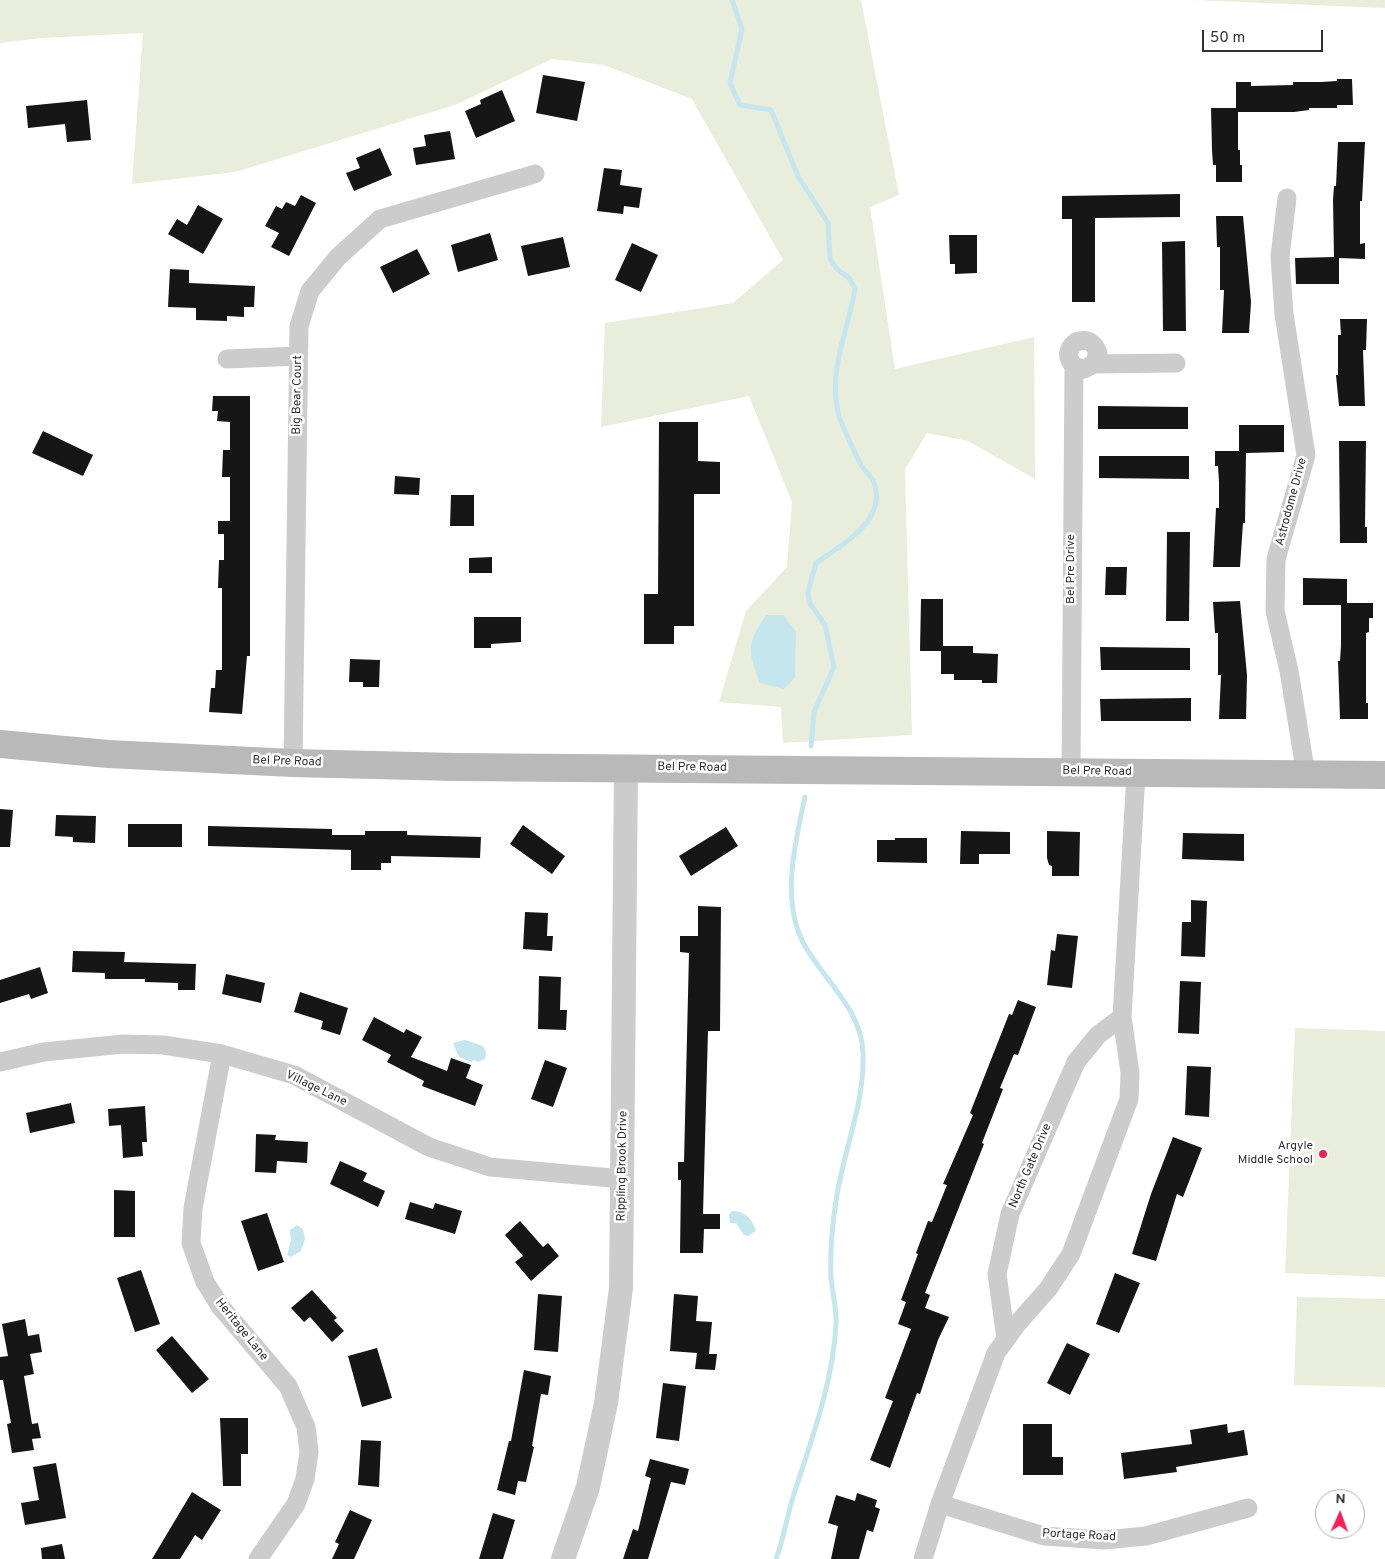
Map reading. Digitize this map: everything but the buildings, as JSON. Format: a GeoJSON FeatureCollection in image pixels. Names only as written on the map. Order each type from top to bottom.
{"type":"FeatureCollection","features":[{"type":"Feature","properties":{"kind":"main road","name":"Bel Pre Road"},"geometry":{"type":"LineString","coordinates":[[0,744],[108,754],[293,763],[455,767],[1385,775]]}},
{"type":"Feature","properties":{"kind":"street","name":"Big Bear Court"},"geometry":{"type":"LineString","coordinates":[[293,763],[299,326],[310,291],[338,257],[380,219],[536,174]]}},
{"type":"Feature","properties":{"kind":"street","name":"Astrodome Drive"},"geometry":{"type":"LineString","coordinates":[[1287,198],[1280,256],[1284,314],[1306,455],[1276,559],[1275,611],[1289,671],[1306,775]]}},
{"type":"Feature","properties":{"kind":"street","name":"Bel Pre Drive"},"geometry":{"type":"LineString","coordinates":[[1071,772],[1074,366],[1070,362],[1069,350],[1076,342],[1081,340],[1092,343],[1098,353],[1094,364]]}},
{"type":"Feature","properties":{"kind":"street"},"geometry":{"type":"LineString","coordinates":[[227,360],[298,356]]}},
{"type":"Feature","properties":{"kind":"street"},"geometry":{"type":"LineString","coordinates":[[1074,366],[1084,369],[1094,364],[1176,363]]}},
{"type":"Feature","properties":{"kind":"street","name":"Rippling Brook Drive"},"geometry":{"type":"LineString","coordinates":[[563,1559],[588,1487],[606,1403],[621,1288],[626,767]]}},
{"type":"Feature","properties":{"kind":"street"},"geometry":{"type":"LineString","coordinates":[[924,1559],[940,1504],[996,1352],[1016,1324],[1048,1290],[1070,1254],[1129,1100],[1130,1073],[1122,1017],[1136,773]]}},
{"type":"Feature","properties":{"kind":"street","name":"North Gate Drive"},"geometry":{"type":"LineString","coordinates":[[1006,1338],[997,1274],[1010,1214],[1076,1062],[1098,1035],[1122,1017]]}},
{"type":"Feature","properties":{"kind":"street","name":"Village Lane"},"geometry":{"type":"LineString","coordinates":[[0,1062],[44,1052],[123,1044],[163,1045],[222,1054],[294,1076],[429,1147],[490,1167],[623,1179]]}},
{"type":"Feature","properties":{"kind":"street","name":"Heritage Lane"},"geometry":{"type":"LineString","coordinates":[[222,1054],[192,1208],[191,1243],[204,1282],[220,1306],[288,1386],[306,1427],[309,1452],[305,1479],[296,1504],[258,1559]]}},
{"type":"Feature","properties":{"kind":"street","name":"Portage Road"},"geometry":{"type":"LineString","coordinates":[[940,1504],[1044,1536],[1104,1540],[1146,1536],[1248,1508]]}},
{"type":"Feature","properties":{"kind":"green space"},"geometry":{"type":"Polygon","coordinates":[[[0,0],[861,0],[899,195],[870,207],[895,369],[1034,337],[1035,479],[968,441],[927,433],[905,469],[912,735],[783,743],[781,707],[719,702],[746,611],[787,567],[792,502],[749,396],[601,427],[605,323],[733,303],[783,260],[692,99],[604,65],[552,59],[455,105],[235,172],[132,184],[143,33],[41,38],[0,43],[0,0]]]}},
{"type":"Feature","properties":{"kind":"green space"},"geometry":{"type":"Polygon","coordinates":[[[1193,0],[1385,0],[1385,8],[1193,0]]]}},
{"type":"Feature","properties":{"kind":"green space"},"geometry":{"type":"Polygon","coordinates":[[[1295,1028],[1385,1031],[1385,1277],[1285,1273],[1295,1028]]]}},
{"type":"Feature","properties":{"kind":"green space"},"geometry":{"type":"Polygon","coordinates":[[[1297,1297],[1385,1299],[1385,1387],[1294,1385],[1297,1297]]]}},
{"type":"Feature","properties":{"kind":"water"},"geometry":{"type":"Polygon","coordinates":[[[766,615],[784,615],[796,632],[795,677],[784,689],[760,683],[751,656],[752,641],[766,615]]]}},
{"type":"Feature","properties":{"kind":"water"},"geometry":{"type":"Polygon","coordinates":[[[465,1040],[483,1046],[486,1052],[485,1059],[478,1062],[473,1060],[472,1062],[459,1057],[453,1043],[465,1040]]]}},
{"type":"Feature","properties":{"kind":"water"},"geometry":{"type":"Polygon","coordinates":[[[732,1211],[741,1212],[747,1216],[756,1231],[748,1236],[744,1235],[736,1223],[730,1223],[729,1214],[732,1211]]]}},
{"type":"Feature","properties":{"kind":"water"},"geometry":{"type":"Polygon","coordinates":[[[297,1225],[303,1229],[305,1239],[301,1251],[291,1257],[287,1255],[291,1240],[290,1230],[297,1225]]]}},
{"type":"Feature","properties":{"kind":"waterway"},"geometry":{"type":"LineString","coordinates":[[732,0],[742,29],[730,83],[740,105],[771,110],[798,176],[828,223],[830,259],[837,269],[849,278],[855,289],[837,367],[836,399],[843,426],[861,465],[873,480],[877,497],[868,521],[859,531],[816,563],[808,592],[809,602],[825,625],[834,667],[814,712],[811,746]]}},
{"type":"Feature","properties":{"kind":"waterway"},"geometry":{"type":"LineString","coordinates":[[776,1559],[821,1410],[831,1368],[836,1318],[831,1277],[833,1220],[839,1182],[861,1091],[863,1072],[861,1037],[856,1023],[841,996],[805,946],[797,929],[793,911],[791,892],[792,872],[797,834],[805,797]]}},
{"type":"Feature","properties":{"kind":"place","name":"Argyle Middle School"},"geometry":{"type":"Point","coordinates":[1323,1154]}}]}
